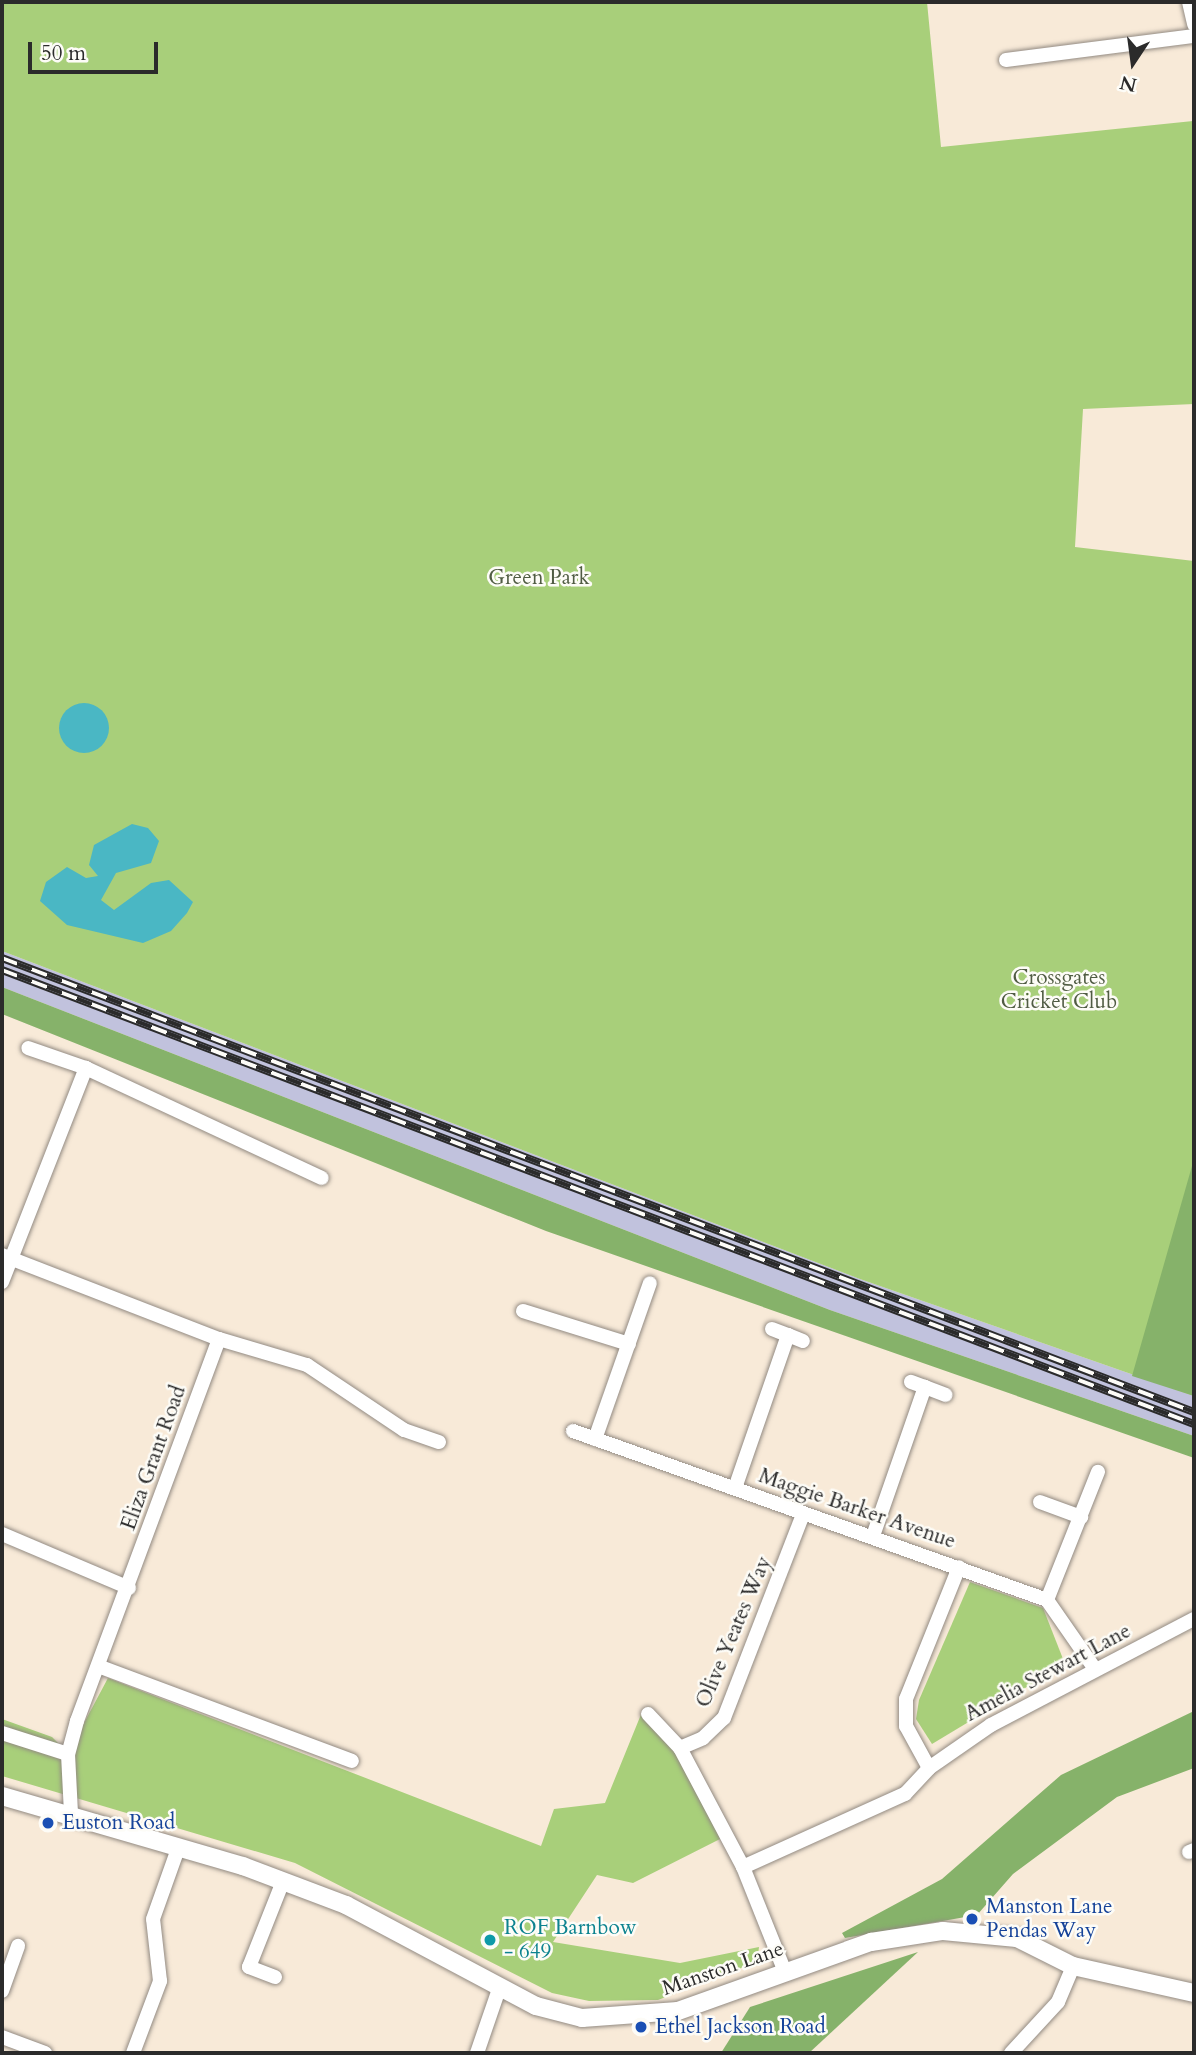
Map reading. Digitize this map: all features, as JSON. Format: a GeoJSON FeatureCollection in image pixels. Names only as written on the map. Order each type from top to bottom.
{"type":"FeatureCollection","features":[{"type":"Feature","properties":{"kind":"street"},"geometry":{"type":"LineString","coordinates":[[1189,2],[1194,24]]}},
{"type":"Feature","properties":{"kind":"street"},"geometry":{"type":"LineString","coordinates":[[1006,60],[1194,36]]}},
{"type":"Feature","properties":{"kind":"street"},"geometry":{"type":"LineString","coordinates":[[28,1048],[86,1069],[322,1178]]}},
{"type":"Feature","properties":{"kind":"street"},"geometry":{"type":"LineString","coordinates":[[2,1282],[7,1257],[86,1069]]}},
{"type":"Feature","properties":{"kind":"street"},"geometry":{"type":"LineString","coordinates":[[7,1257],[219,1339],[307,1365],[404,1430],[439,1442]]}},
{"type":"Feature","properties":{"kind":"street"},"geometry":{"type":"LineString","coordinates":[[595,1439],[650,1283]]}},
{"type":"Feature","properties":{"kind":"street"},"geometry":{"type":"LineString","coordinates":[[523,1311],[629,1344]]}},
{"type":"Feature","properties":{"kind":"street"},"geometry":{"type":"LineString","coordinates":[[772,1329],[803,1341]]}},
{"type":"Feature","properties":{"kind":"street"},"geometry":{"type":"LineString","coordinates":[[735,1488],[788,1335]]}},
{"type":"Feature","properties":{"kind":"street","name":"Eliza Grant Road"},"geometry":{"type":"LineString","coordinates":[[71,1814],[68,1754],[219,1339]]}},
{"type":"Feature","properties":{"kind":"street"},"geometry":{"type":"LineString","coordinates":[[911,1382],[946,1395]]}},
{"type":"Feature","properties":{"kind":"street"},"geometry":{"type":"LineString","coordinates":[[873,1536],[926,1387]]}},
{"type":"Feature","properties":{"kind":"street","name":"Maggie Barker Avenue"},"geometry":{"type":"LineString","coordinates":[[573,1431],[803,1514],[873,1536],[1048,1601]]}},
{"type":"Feature","properties":{"kind":"street"},"geometry":{"type":"LineString","coordinates":[[1095,1669],[1048,1601],[1098,1472]]}},
{"type":"Feature","properties":{"kind":"street"},"geometry":{"type":"LineString","coordinates":[[1040,1502],[1081,1517]]}},
{"type":"Feature","properties":{"kind":"street","name":"Olive Yeates Way"},"geometry":{"type":"LineString","coordinates":[[680,1748],[703,1738],[724,1718],[803,1514]]}},
{"type":"Feature","properties":{"kind":"street"},"geometry":{"type":"LineString","coordinates":[[2,1534],[129,1588]]}},
{"type":"Feature","properties":{"kind":"street"},"geometry":{"type":"LineString","coordinates":[[929,1768],[905,1726],[906,1699],[959,1567]]}},
{"type":"Feature","properties":{"kind":"street","name":"Amelia Stewart Lane"},"geometry":{"type":"LineString","coordinates":[[743,1867],[889,1803],[929,1768],[1003,1718],[1194,1619]]}},
{"type":"Feature","properties":{"kind":"street"},"geometry":{"type":"LineString","coordinates":[[99,1666],[352,1761]]}},
{"type":"Feature","properties":{"kind":"street"},"geometry":{"type":"LineString","coordinates":[[648,1714],[680,1748],[743,1867],[785,1972]]}},
{"type":"Feature","properties":{"kind":"street"},"geometry":{"type":"LineString","coordinates":[[2,1732],[68,1754]]}},
{"type":"Feature","properties":{"kind":"street","name":"Manston Lane"},"geometry":{"type":"LineString","coordinates":[[2,1796],[179,1846],[346,1905],[499,1989],[582,2018],[624,2019],[703,2004],[872,1942],[976,1930],[1037,1945],[1073,1966],[1194,1993]]}},
{"type":"Feature","properties":{"kind":"street"},"geometry":{"type":"LineString","coordinates":[[133,2053],[160,1981],[153,1919],[179,1846]]}},
{"type":"Feature","properties":{"kind":"street"},"geometry":{"type":"LineString","coordinates":[[275,1977],[249,1967],[283,1881]]}},
{"type":"Feature","properties":{"kind":"street"},"geometry":{"type":"LineString","coordinates":[[2,1991],[18,1947]]}},
{"type":"Feature","properties":{"kind":"street"},"geometry":{"type":"LineString","coordinates":[[1011,2053],[1058,2002],[1073,1966]]}},
{"type":"Feature","properties":{"kind":"street"},"geometry":{"type":"LineString","coordinates":[[477,2053],[499,1989]]}},
{"type":"Feature","properties":{"kind":"street"},"geometry":{"type":"LineString","coordinates":[[2,2037],[45,2053]]}},
{"type":"Feature","properties":{"kind":"shaded area"},"geometry":{"type":"Polygon","coordinates":[[[2,951],[860,1279],[1194,1396],[1194,1436],[830,1310],[2,987],[2,951]]]}},
{"type":"Feature","properties":{"kind":"green space","name":"Green Park"},"geometry":{"type":"Polygon","coordinates":[[[2,2],[927,2],[941,147],[1193,121],[1194,404],[1083,409],[1075,547],[1194,561],[1194,1396],[860,1279],[2,951],[2,2]]]}},
{"type":"Feature","properties":{"kind":"green space"},"geometry":{"type":"Polygon","coordinates":[[[2,987],[830,1310],[1194,1436],[1194,1458],[546,1231],[2,1014],[2,987]]]}},
{"type":"Feature","properties":{"kind":"green space"},"geometry":{"type":"Polygon","coordinates":[[[1194,1159],[1194,1396],[1132,1376],[1194,1159]]]}},
{"type":"Feature","properties":{"kind":"green space"},"geometry":{"type":"Polygon","coordinates":[[[970,1582],[1043,1608],[1065,1664],[932,1744],[916,1719],[919,1700],[970,1582]]]}},
{"type":"Feature","properties":{"kind":"green space"},"geometry":{"type":"Polygon","coordinates":[[[108,1678],[541,1846],[554,1809],[605,1803],[642,1712],[657,1718],[726,1836],[633,1883],[597,1875],[553,1942],[680,1963],[759,1947],[757,1962],[658,2000],[589,2001],[552,1993],[295,1863],[2,1776],[2,1719],[52,1737],[68,1753],[108,1678]]]}},
{"type":"Feature","properties":{"kind":"green space"},"geometry":{"type":"Polygon","coordinates":[[[1194,1711],[1194,1768],[1117,1797],[1013,1874],[977,1915],[845,1938],[842,1933],[942,1879],[1061,1775],[1194,1711]]]}},
{"type":"Feature","properties":{"kind":"green space"},"geometry":{"type":"Polygon","coordinates":[[[918,1952],[809,2053],[721,2053],[750,2007],[918,1952]]]}},
{"type":"Feature","properties":{"kind":"water"},"geometry":{"type":"Polygon","coordinates":[[[84,703],[101,711],[109,728],[101,745],[84,753],[67,745],[59,728],[67,711],[84,703]]]}},
{"type":"Feature","properties":{"kind":"water"},"geometry":{"type":"Polygon","coordinates":[[[132,824],[148,828],[159,841],[151,863],[116,873],[101,900],[114,910],[151,883],[169,880],[193,902],[187,913],[171,931],[143,943],[67,925],[40,901],[46,882],[67,867],[86,878],[98,876],[89,865],[94,845],[132,824]]]}},
{"type":"Feature","properties":{"kind":"railway"},"geometry":{"type":"LineString","coordinates":[[2,958],[1194,1412]]}},
{"type":"Feature","properties":{"kind":"railway"},"geometry":{"type":"LineString","coordinates":[[2,970],[1194,1424]]}},
{"type":"Feature","properties":{"kind":"place","name":"Euston Road"},"geometry":{"type":"Point","coordinates":[48,1823]}},
{"type":"Feature","properties":{"kind":"place","name":"Manston Lane Pendas Way"},"geometry":{"type":"Point","coordinates":[972,1919]}},
{"type":"Feature","properties":{"kind":"place","name":"ROF Barnbow - 649"},"geometry":{"type":"Point","coordinates":[490,1940]}},
{"type":"Feature","properties":{"kind":"place","name":"Ethel Jackson Road"},"geometry":{"type":"Point","coordinates":[641,2027]}},
{"type":"Feature","properties":{"kind":"park label","name":"Crossgates Cricket Club"},"geometry":{"type":"Point","coordinates":[1059,990]}}]}
